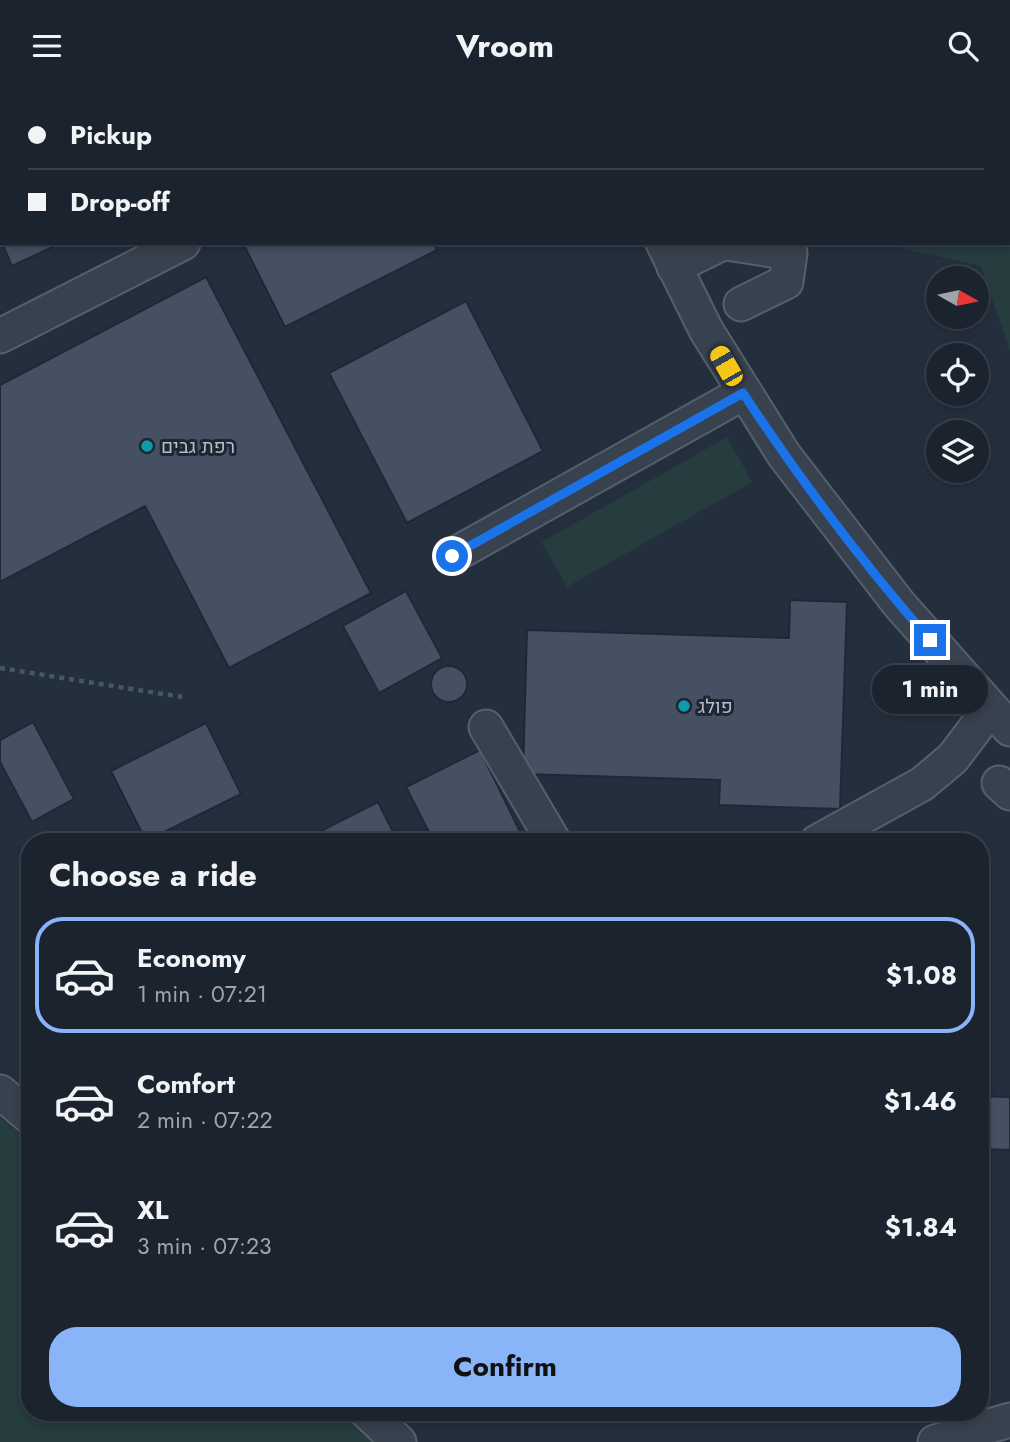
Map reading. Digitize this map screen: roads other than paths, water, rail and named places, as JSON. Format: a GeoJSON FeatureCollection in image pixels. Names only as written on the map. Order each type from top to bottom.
{"type":"FeatureCollection","features":[{"type":"Feature","properties":{"kind":"street"},"geometry":{"type":"LineString","coordinates":[[0,336],[179,245]]}},
{"type":"Feature","properties":{"kind":"street"},"geometry":{"type":"LineString","coordinates":[[716,245],[669,255],[706,331],[743,393],[784,456],[842,534],[899,604],[1000,719],[922,784],[833,833]]}},
{"type":"Feature","properties":{"kind":"street"},"geometry":{"type":"LineString","coordinates":[[738,245],[790,253],[786,282],[741,304]]}},
{"type":"Feature","properties":{"kind":"street"},"geometry":{"type":"LineString","coordinates":[[452,556],[743,393]]}},
{"type":"Feature","properties":{"kind":"street"},"geometry":{"type":"LineString","coordinates":[[486,727],[550,833]]}},
{"type":"Feature","properties":{"kind":"street"},"geometry":{"type":"LineString","coordinates":[[0,1092],[21,1110]]}},
{"type":"Feature","properties":{"kind":"street"},"geometry":{"type":"LineString","coordinates":[[935,1442],[1010,1420]]}},
{"type":"Feature","properties":{"kind":"street"},"geometry":{"type":"LineString","coordinates":[[377,1421],[399,1442]]}},
{"type":"Feature","properties":{"kind":"place","name":"רפת גבים"},"geometry":{"type":"Point","coordinates":[147,446]}},
{"type":"Feature","properties":{"kind":"place","name":"פולג"},"geometry":{"type":"Point","coordinates":[684,706]}}]}
